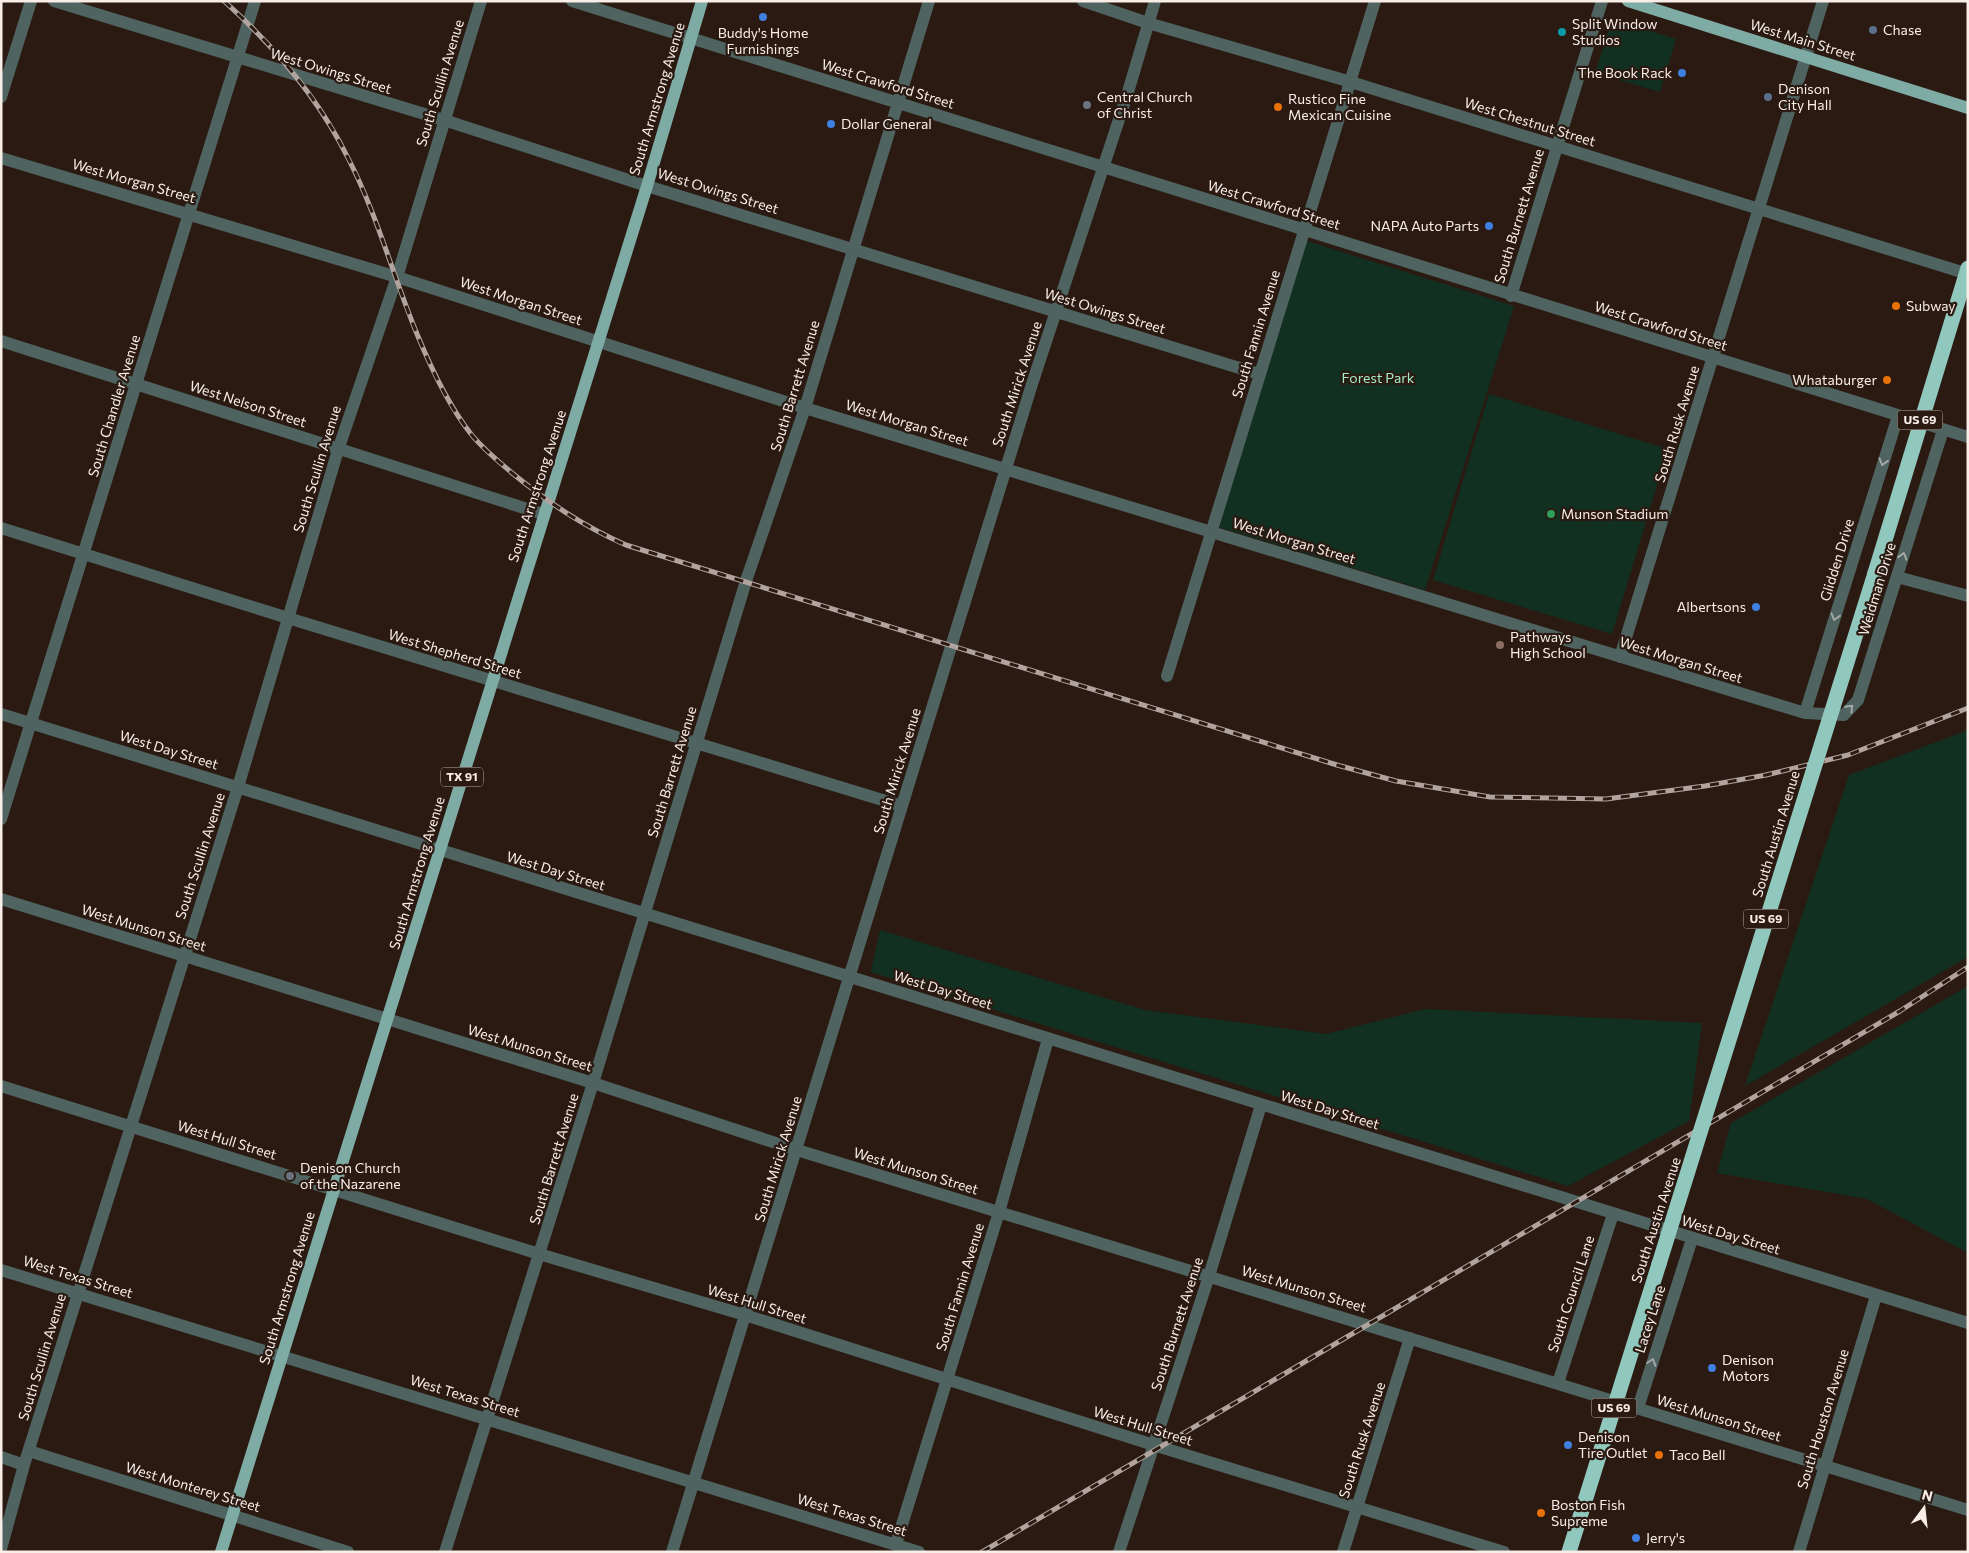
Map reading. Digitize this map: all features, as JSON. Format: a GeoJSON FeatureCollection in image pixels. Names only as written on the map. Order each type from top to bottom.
{"type":"FeatureCollection","features":[{"type":"Feature","properties":{"kind":"highway","name":"South Austin Avenue"},"geometry":{"type":"LineString","coordinates":[[1569,1552],[1875,573],[1919,423],[1967,272]]}},
{"type":"Feature","properties":{"kind":"main road","name":"South Armstrong Avenue"},"geometry":{"type":"LineString","coordinates":[[221,1552],[543,514],[647,186],[702,1]]}},
{"type":"Feature","properties":{"kind":"main road","name":"West Main Street"},"geometry":{"type":"LineString","coordinates":[[1628,1],[1968,108]]}},
{"type":"Feature","properties":{"kind":"street"},"geometry":{"type":"LineString","coordinates":[[1,97],[31,1]]}},
{"type":"Feature","properties":{"kind":"street","name":"West Owings Street"},"geometry":{"type":"LineString","coordinates":[[54,1],[238,59],[444,120],[647,186],[1259,374]]}},
{"type":"Feature","properties":{"kind":"street","name":"South Chandler Avenue"},"geometry":{"type":"LineString","coordinates":[[1,819],[255,1]]}},
{"type":"Feature","properties":{"kind":"street","name":"South Scullin Avenue"},"geometry":{"type":"LineString","coordinates":[[1,1548],[24,1465],[238,787],[338,450],[397,277],[481,1]]}},
{"type":"Feature","properties":{"kind":"street","name":"West Crawford Street"},"geometry":{"type":"LineString","coordinates":[[572,1],[1968,438]]}},
{"type":"Feature","properties":{"kind":"street","name":"South Barrett Avenue"},"geometry":{"type":"LineString","coordinates":[[445,1552],[593,1083],[746,581],[805,408],[929,1]]}},
{"type":"Feature","properties":{"kind":"street","name":"West Chestnut Street"},"geometry":{"type":"LineString","coordinates":[[1083,1],[1148,23],[1351,82],[1967,272]]}},
{"type":"Feature","properties":{"kind":"street","name":"South Mirick Avenue"},"geometry":{"type":"LineString","coordinates":[[672,1552],[692,1481],[797,1150],[1006,468],[1155,1]]}},
{"type":"Feature","properties":{"kind":"street","name":"South Fannin Avenue"},"geometry":{"type":"LineString","coordinates":[[1167,676],[1375,1]]}},
{"type":"Feature","properties":{"kind":"street","name":"South Burnett Avenue"},"geometry":{"type":"LineString","coordinates":[[1511,296],[1602,1]]}},
{"type":"Feature","properties":{"kind":"street","name":"South Rusk Avenue"},"geometry":{"type":"LineString","coordinates":[[1620,657],[1823,1]]}},
{"type":"Feature","properties":{"kind":"street","name":"West Morgan Street"},"geometry":{"type":"LineString","coordinates":[[1,158],[189,213],[397,277],[805,408],[1805,713]]}},
{"type":"Feature","properties":{"kind":"street","name":"West Nelson Street"},"geometry":{"type":"LineString","coordinates":[[1,341],[543,514]]}},
{"type":"Feature","properties":{"kind":"street","name":"Glidden Drive"},"geometry":{"type":"LineString","coordinates":[[1805,713],[1898,416]]}},
{"type":"Feature","properties":{"kind":"street","name":"Weidman Drive"},"geometry":{"type":"LineString","coordinates":[[1805,713],[1844,715],[1858,700],[1942,430]]}},
{"type":"Feature","properties":{"kind":"street","name":"West Shepherd Street"},"geometry":{"type":"LineString","coordinates":[[1,528],[491,681],[902,806]]}},
{"type":"Feature","properties":{"kind":"street"},"geometry":{"type":"LineString","coordinates":[[1897,577],[1968,596]]}},
{"type":"Feature","properties":{"kind":"street","name":"West Day Street"},"geometry":{"type":"LineString","coordinates":[[1,714],[1968,1323]]}},
{"type":"Feature","properties":{"kind":"street","name":"West Munson Street"},"geometry":{"type":"LineString","coordinates":[[1,899],[593,1083],[797,1150],[1968,1510]]}},
{"type":"Feature","properties":{"kind":"street","name":"South Fannin Avenue"},"geometry":{"type":"LineString","coordinates":[[896,1544],[999,1212],[1048,1039]]}},
{"type":"Feature","properties":{"kind":"street","name":"West Hull Street"},"geometry":{"type":"LineString","coordinates":[[1,1086],[539,1254],[745,1315],[1153,1445],[1504,1552]]}},
{"type":"Feature","properties":{"kind":"street","name":"South Burnett Avenue"},"geometry":{"type":"LineString","coordinates":[[1119,1552],[1209,1276],[1261,1105]]}},
{"type":"Feature","properties":{"kind":"street","name":"South Council Lane"},"geometry":{"type":"LineString","coordinates":[[1558,1384],[1613,1214]]}},
{"type":"Feature","properties":{"kind":"street","name":"Lacey Lane"},"geometry":{"type":"LineString","coordinates":[[1638,1408],[1692,1239]]}},
{"type":"Feature","properties":{"kind":"street","name":"West Texas Street"},"geometry":{"type":"LineString","coordinates":[[1,1270],[488,1418],[919,1552]]}},
{"type":"Feature","properties":{"kind":"street","name":"South Houston Avenue"},"geometry":{"type":"LineString","coordinates":[[1799,1552],[1876,1296]]}},
{"type":"Feature","properties":{"kind":"street","name":"South Rusk Avenue"},"geometry":{"type":"LineString","coordinates":[[1343,1552],[1410,1338]]}},
{"type":"Feature","properties":{"kind":"street","name":"West Monterey Street"},"geometry":{"type":"LineString","coordinates":[[29,1451],[348,1552]]}},
{"type":"Feature","properties":{"kind":"street"},"geometry":{"type":"LineString","coordinates":[[1,1457],[24,1465]]}},
{"type":"Feature","properties":{"kind":"green space"},"geometry":{"type":"Polygon","coordinates":[[[1612,19],[1676,39],[1660,92],[1595,73],[1612,19]]]}},
{"type":"Feature","properties":{"kind":"green space","name":"Forest Park"},"geometry":{"type":"Polygon","coordinates":[[[1307,241],[1514,306],[1425,590],[1219,527],[1307,241]]]}},
{"type":"Feature","properties":{"kind":"green space","name":"Munson Stadium"},"geometry":{"type":"Polygon","coordinates":[[[1489,394],[1668,449],[1612,634],[1433,580],[1489,394]]]}},
{"type":"Feature","properties":{"kind":"green space"},"geometry":{"type":"Polygon","coordinates":[[[1968,730],[1968,957],[1745,1086],[1849,775],[1968,730]]]}},
{"type":"Feature","properties":{"kind":"green space"},"geometry":{"type":"Polygon","coordinates":[[[880,930],[1145,1010],[1326,1034],[1425,1009],[1702,1023],[1689,1121],[1568,1186],[871,972],[880,930]]]}},
{"type":"Feature","properties":{"kind":"green space"},"geometry":{"type":"Polygon","coordinates":[[[1968,986],[1968,1253],[1867,1199],[1717,1173],[1731,1123],[1968,986]]]}},
{"type":"Feature","properties":{"kind":"railway"},"geometry":{"type":"LineString","coordinates":[[224,1],[260,36],[294,74],[309,93],[336,136],[368,201],[408,312],[428,360],[447,399],[463,423],[490,454],[539,494],[581,522],[626,545],[1337,765],[1396,781],[1490,797],[1606,799],[1705,786],[1766,775],[1848,755],[1968,708]]}},
{"type":"Feature","properties":{"kind":"railway"},"geometry":{"type":"LineString","coordinates":[[982,1552],[1900,1011],[1968,967]]}},
{"type":"Feature","properties":{"kind":"place","name":"Buddy's Home Furnishings"},"geometry":{"type":"Point","coordinates":[763,17]}},
{"type":"Feature","properties":{"kind":"place","name":"Chase"},"geometry":{"type":"Point","coordinates":[1873,30]}},
{"type":"Feature","properties":{"kind":"place","name":"Split Window Studios"},"geometry":{"type":"Point","coordinates":[1562,32]}},
{"type":"Feature","properties":{"kind":"place","name":"The Book Rack"},"geometry":{"type":"Point","coordinates":[1682,73]}},
{"type":"Feature","properties":{"kind":"place","name":"Denison City Hall"},"geometry":{"type":"Point","coordinates":[1768,97]}},
{"type":"Feature","properties":{"kind":"place","name":"Central Church of Christ"},"geometry":{"type":"Point","coordinates":[1087,105]}},
{"type":"Feature","properties":{"kind":"place","name":"Rustico Fine Mexican Cuisine"},"geometry":{"type":"Point","coordinates":[1278,107]}},
{"type":"Feature","properties":{"kind":"place","name":"Dollar General"},"geometry":{"type":"Point","coordinates":[831,124]}},
{"type":"Feature","properties":{"kind":"place","name":"NAPA Auto Parts"},"geometry":{"type":"Point","coordinates":[1489,226]}},
{"type":"Feature","properties":{"kind":"place","name":"Subway"},"geometry":{"type":"Point","coordinates":[1896,306]}},
{"type":"Feature","properties":{"kind":"place","name":"Whataburger"},"geometry":{"type":"Point","coordinates":[1887,380]}},
{"type":"Feature","properties":{"kind":"place","name":"Munson Stadium"},"geometry":{"type":"Point","coordinates":[1551,514]}},
{"type":"Feature","properties":{"kind":"place","name":"Albertsons"},"geometry":{"type":"Point","coordinates":[1756,607]}},
{"type":"Feature","properties":{"kind":"place","name":"Pathways High School"},"geometry":{"type":"Point","coordinates":[1500,645]}},
{"type":"Feature","properties":{"kind":"place","name":"Denison Church of the Nazarene"},"geometry":{"type":"Point","coordinates":[290,1176]}},
{"type":"Feature","properties":{"kind":"place","name":"Denison Motors"},"geometry":{"type":"Point","coordinates":[1712,1368]}},
{"type":"Feature","properties":{"kind":"place","name":"Denison Tire Outlet"},"geometry":{"type":"Point","coordinates":[1568,1445]}},
{"type":"Feature","properties":{"kind":"place","name":"Taco Bell"},"geometry":{"type":"Point","coordinates":[1659,1455]}},
{"type":"Feature","properties":{"kind":"place","name":"Boston Fish Supreme"},"geometry":{"type":"Point","coordinates":[1541,1513]}},
{"type":"Feature","properties":{"kind":"place","name":"Jerry's"},"geometry":{"type":"Point","coordinates":[1636,1538]}}]}
